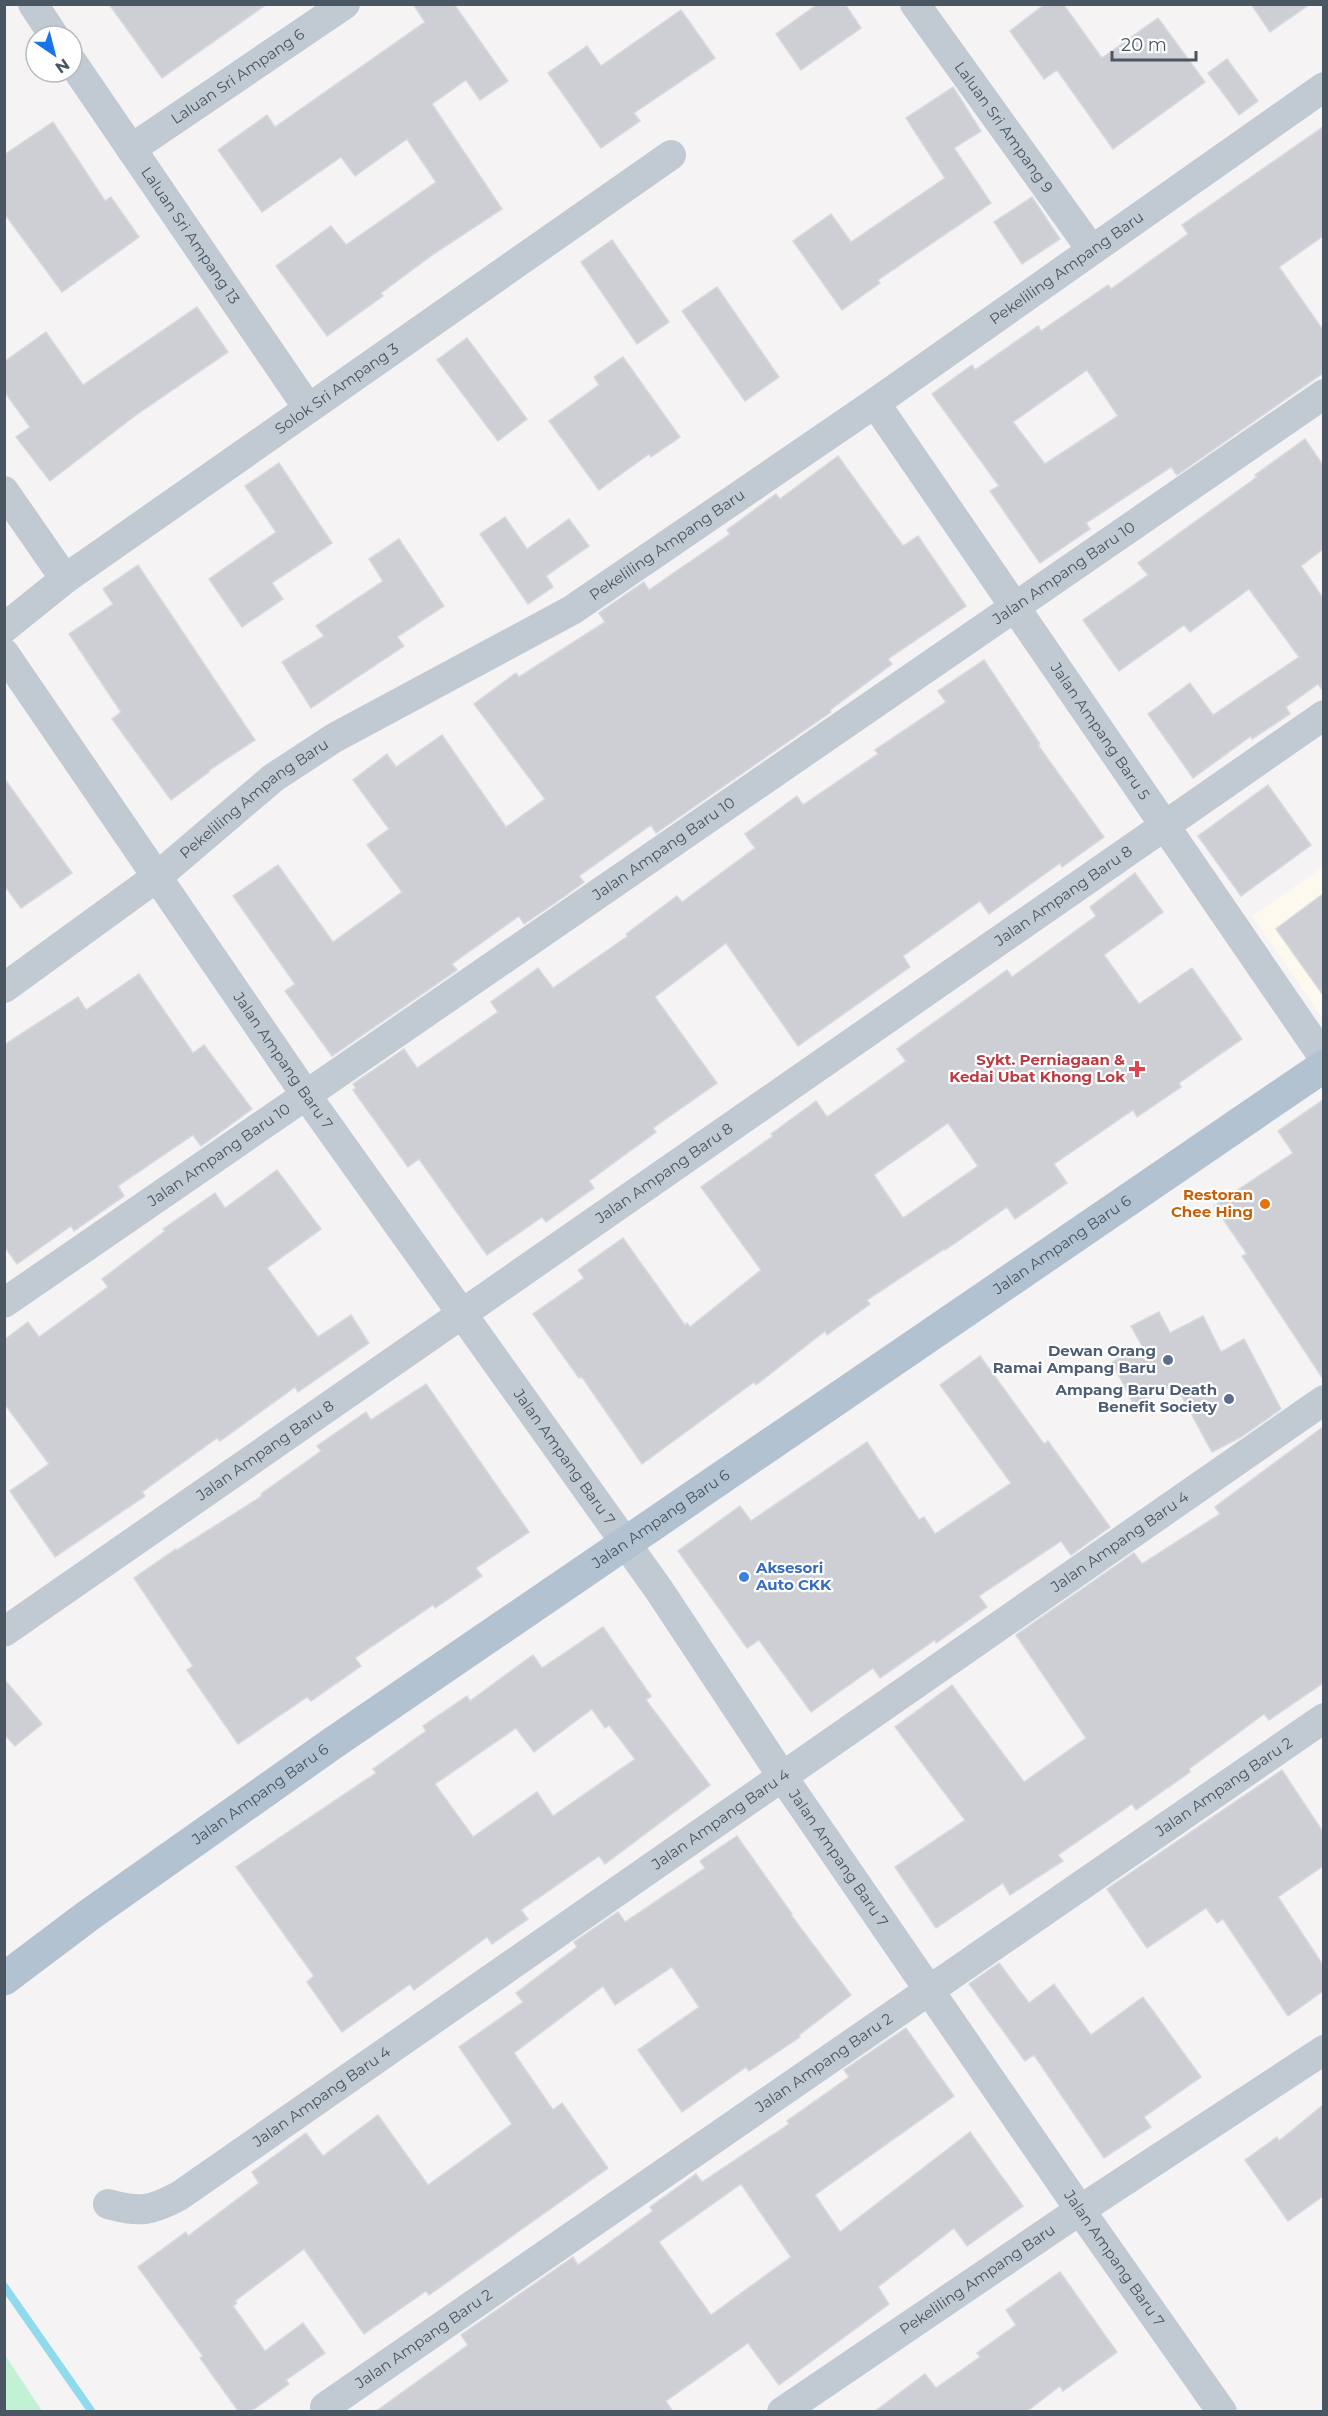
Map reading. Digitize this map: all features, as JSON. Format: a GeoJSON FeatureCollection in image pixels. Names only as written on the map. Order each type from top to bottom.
{"type":"FeatureCollection","features":[{"type":"Feature","properties":{"kind":"main road","name":"Jalan Ampang Baru 6"},"geometry":{"type":"LineString","coordinates":[[4,1979],[89,1915],[333,1743],[1323,1066]]}},
{"type":"Feature","properties":{"kind":"street"},"geometry":{"type":"LineString","coordinates":[[33,4],[46,24]]}},
{"type":"Feature","properties":{"kind":"street","name":"Laluan Sri Ampang 6"},"geometry":{"type":"LineString","coordinates":[[131,149],[345,4]]}},
{"type":"Feature","properties":{"kind":"street","name":"Laluan Sri Ampang 9"},"geometry":{"type":"LineString","coordinates":[[919,6],[1091,249]]}},
{"type":"Feature","properties":{"kind":"street","name":"Laluan Sri Ampang 13"},"geometry":{"type":"LineString","coordinates":[[84,80],[308,408]]}},
{"type":"Feature","properties":{"kind":"street","name":"Pekeliling Ampang Baru"},"geometry":{"type":"LineString","coordinates":[[4,988],[158,876],[273,778],[334,738],[572,610],[875,403],[1323,87]]}},
{"type":"Feature","properties":{"kind":"street","name":"Solok Sri Ampang 3"},"geometry":{"type":"LineString","coordinates":[[4,628],[65,579],[671,155]]}},
{"type":"Feature","properties":{"kind":"street","name":"Jalan Ampang Baru 10"},"geometry":{"type":"LineString","coordinates":[[4,1303],[1323,394]]}},
{"type":"Feature","properties":{"kind":"street","name":"Jalan Ampang Baru 5"},"geometry":{"type":"LineString","coordinates":[[875,403],[1323,1058]]}},
{"type":"Feature","properties":{"kind":"street"},"geometry":{"type":"LineString","coordinates":[[4,491],[65,579]]}},
{"type":"Feature","properties":{"kind":"street","name":"Jalan Ampang Baru 7"},"geometry":{"type":"LineString","coordinates":[[4,653],[306,1095],[626,1543],[782,1776],[1080,2210],[1222,2412]]}},
{"type":"Feature","properties":{"kind":"street","name":"Jalan Ampang Baru 8"},"geometry":{"type":"LineString","coordinates":[[4,1632],[1323,715]]}},
{"type":"Feature","properties":{"kind":"street","name":"Jalan Ampang Baru 4"},"geometry":{"type":"LineString","coordinates":[[108,2204],[131,2211],[157,2208],[179,2196],[1323,1400]]}},
{"type":"Feature","properties":{"kind":"street","name":"Jalan Ampang Baru 2"},"geometry":{"type":"LineString","coordinates":[[325,2407],[1323,1718]]}},
{"type":"Feature","properties":{"kind":"street","name":"Pekeliling Ampang Baru"},"geometry":{"type":"LineString","coordinates":[[782,2412],[1080,2210],[1323,2050]]}},
{"type":"Feature","properties":{"kind":"shaded area"},"geometry":{"type":"Polygon","coordinates":[[[1323,867],[1323,1019],[1252,916],[1323,867]]]}},
{"type":"Feature","properties":{"kind":"green space"},"geometry":{"type":"Polygon","coordinates":[[[5,2355],[42,2411],[5,2411],[5,2355]]]}},
{"type":"Feature","properties":{"kind":"building"},"geometry":{"type":"Polygon","coordinates":[[[109,4],[267,4],[162,78],[109,4]]]}},
{"type":"Feature","properties":{"kind":"building"},"geometry":{"type":"Polygon","coordinates":[[[413,4],[454,4],[508,81],[480,100],[466,80],[432,104],[502,209],[435,253],[381,293],[383,296],[327,336],[276,266],[331,226],[346,245],[436,182],[407,139],[355,176],[341,157],[262,212],[218,150],[267,115],[275,127],[425,22],[413,4]]]}},
{"type":"Feature","properties":{"kind":"building"},"geometry":{"type":"Polygon","coordinates":[[[818,4],[845,4],[861,28],[801,70],[776,34],[818,4]]]}},
{"type":"Feature","properties":{"kind":"building"},"geometry":{"type":"Polygon","coordinates":[[[1045,4],[1063,4],[1102,58],[1158,18],[1205,82],[1113,149],[1057,70],[1044,79],[1010,31],[1045,4]]]}},
{"type":"Feature","properties":{"kind":"building"},"geometry":{"type":"Polygon","coordinates":[[[1251,4],[1310,4],[1270,32],[1251,4]]]}},
{"type":"Feature","properties":{"kind":"building"},"geometry":{"type":"Polygon","coordinates":[[[681,10],[715,58],[634,113],[640,121],[601,148],[548,73],[587,46],[601,66],[681,10]]]}},
{"type":"Feature","properties":{"kind":"building"},"geometry":{"type":"Polygon","coordinates":[[[1227,59],[1258,101],[1239,115],[1208,73],[1227,59]]]}},
{"type":"Feature","properties":{"kind":"building"},"geometry":{"type":"Polygon","coordinates":[[[953,87],[981,131],[954,148],[991,203],[878,280],[880,283],[842,310],[793,241],[831,214],[851,242],[945,178],[906,118],[953,87]]]}},
{"type":"Feature","properties":{"kind":"building"},"geometry":{"type":"Polygon","coordinates":[[[53,122],[105,201],[111,197],[139,237],[62,292],[4,213],[4,155],[53,122]]]}},
{"type":"Feature","properties":{"kind":"building"},"geometry":{"type":"Polygon","coordinates":[[[1323,127],[1323,236],[1279,267],[1323,330],[1323,373],[1177,475],[1171,467],[1086,523],[1090,529],[1040,563],[990,491],[999,486],[932,394],[972,365],[975,370],[1038,326],[1041,331],[1108,285],[1111,289],[1188,234],[1182,225],[1323,127]],[[1087,370],[1013,422],[1045,464],[1118,416],[1087,370]]]}},
{"type":"Feature","properties":{"kind":"building"},"geometry":{"type":"Polygon","coordinates":[[[1032,197],[1060,239],[1022,264],[994,222],[1032,197]]]}},
{"type":"Feature","properties":{"kind":"building"},"geometry":{"type":"Polygon","coordinates":[[[612,240],[669,322],[637,344],[581,262],[612,240]]]}},
{"type":"Feature","properties":{"kind":"building"},"geometry":{"type":"Polygon","coordinates":[[[717,287],[779,377],[745,401],[682,311],[717,287]]]}},
{"type":"Feature","properties":{"kind":"building"},"geometry":{"type":"Polygon","coordinates":[[[197,307],[228,352],[136,415],[50,481],[16,437],[30,427],[4,391],[4,362],[46,332],[83,385],[197,307]]]}},
{"type":"Feature","properties":{"kind":"building"},"geometry":{"type":"Polygon","coordinates":[[[467,338],[527,419],[498,441],[437,360],[467,338]]]}},
{"type":"Feature","properties":{"kind":"building"},"geometry":{"type":"Polygon","coordinates":[[[623,357],[680,437],[651,457],[649,454],[599,490],[549,421],[599,385],[594,377],[623,357]]]}},
{"type":"Feature","properties":{"kind":"building"},"geometry":{"type":"Polygon","coordinates":[[[1305,439],[1323,465],[1323,549],[1301,566],[1323,598],[1323,691],[1318,684],[1286,707],[1290,714],[1252,739],[1251,736],[1193,778],[1148,714],[1190,683],[1213,715],[1299,657],[1249,589],[1190,632],[1184,625],[1119,671],[1083,620],[1148,575],[1138,563],[1257,477],[1255,475],[1305,439]]]}},
{"type":"Feature","properties":{"kind":"building"},"geometry":{"type":"Polygon","coordinates":[[[838,456],[903,546],[918,536],[966,606],[888,659],[892,664],[830,710],[831,712],[656,833],[651,825],[579,876],[584,882],[565,896],[524,924],[519,916],[452,964],[457,970],[332,1056],[285,991],[295,984],[233,896],[278,865],[333,942],[402,892],[367,845],[389,829],[353,780],[387,754],[396,767],[442,735],[506,827],[545,799],[474,704],[516,673],[519,677],[605,622],[599,613],[644,582],[649,590],[730,534],[727,530],[776,494],[780,499],[838,456]]]}},
{"type":"Feature","properties":{"kind":"building"},"geometry":{"type":"Polygon","coordinates":[[[279,463],[332,543],[272,583],[283,599],[242,627],[209,579],[276,532],[245,486],[279,463]]]}},
{"type":"Feature","properties":{"kind":"building"},"geometry":{"type":"Polygon","coordinates":[[[505,517],[527,549],[569,519],[589,546],[546,576],[553,587],[528,604],[480,534],[505,517]]]}},
{"type":"Feature","properties":{"kind":"building"},"geometry":{"type":"Polygon","coordinates":[[[399,539],[444,606],[397,637],[404,646],[311,708],[282,662],[324,636],[316,626],[383,581],[369,559],[399,539]]]}},
{"type":"Feature","properties":{"kind":"building"},"geometry":{"type":"Polygon","coordinates":[[[138,565],[255,740],[208,771],[171,800],[112,719],[121,712],[69,634],[113,604],[103,589],[138,565]]]}},
{"type":"Feature","properties":{"kind":"building"},"geometry":{"type":"Polygon","coordinates":[[[984,660],[1040,744],[1038,745],[1104,837],[1062,867],[1060,863],[989,914],[980,901],[903,956],[910,967],[798,1046],[726,943],[655,997],[717,1083],[653,1128],[656,1132],[589,1181],[594,1188],[546,1222],[542,1217],[487,1255],[419,1159],[408,1167],[353,1090],[356,1088],[353,1084],[404,1049],[417,1068],[498,1012],[491,1002],[538,968],[553,988],[628,936],[626,934],[677,896],[682,902],[755,848],[745,834],[797,796],[803,805],[878,754],[875,750],[946,702],[938,691],[984,660]]]}},
{"type":"Feature","properties":{"kind":"building"},"geometry":{"type":"Polygon","coordinates":[[[4,778],[72,873],[21,908],[4,885],[4,778]]]}},
{"type":"Feature","properties":{"kind":"building"},"geometry":{"type":"Polygon","coordinates":[[[1268,785],[1311,845],[1241,896],[1198,836],[1268,785]]]}},
{"type":"Feature","properties":{"kind":"building"},"geometry":{"type":"Polygon","coordinates":[[[1135,873],[1163,912],[1104,955],[1139,1004],[1192,968],[1242,1039],[1179,1083],[1181,1087],[1137,1117],[1133,1110],[1054,1164],[1067,1183],[1015,1219],[1007,1207],[867,1300],[870,1304],[827,1335],[825,1331],[756,1385],[754,1382],[642,1464],[582,1377],[579,1378],[533,1314],[584,1278],[578,1270],[623,1238],[685,1325],[687,1323],[690,1327],[761,1270],[701,1187],[773,1136],[771,1134],[816,1101],[827,1117],[906,1061],[897,1049],[1007,970],[1012,977],[1096,916],[1090,907],[1135,873]],[[948,1123],[874,1175],[903,1218],[978,1166],[948,1123]]]}},
{"type":"Feature","properties":{"kind":"building"},"geometry":{"type":"Polygon","coordinates":[[[1323,894],[1323,995],[1276,929],[1323,894]]]}},
{"type":"Feature","properties":{"kind":"building"},"geometry":{"type":"Polygon","coordinates":[[[139,974],[193,1053],[204,1045],[252,1109],[201,1146],[193,1135],[118,1186],[124,1196],[74,1231],[71,1226],[17,1264],[4,1246],[4,1045],[78,997],[86,1010],[139,974]]]}},
{"type":"Feature","properties":{"kind":"building"},"geometry":{"type":"Polygon","coordinates":[[[1323,1100],[1323,1379],[1242,1256],[1247,1254],[1214,1206],[1293,1153],[1278,1131],[1323,1100]]]}},
{"type":"Feature","properties":{"kind":"building"},"geometry":{"type":"Polygon","coordinates":[[[277,1170],[321,1229],[267,1268],[318,1337],[351,1315],[369,1343],[298,1392],[295,1387],[220,1441],[217,1438],[142,1492],[145,1496],[55,1557],[10,1491],[49,1464],[4,1403],[4,1340],[28,1322],[39,1337],[108,1287],[102,1279],[165,1231],[163,1229],[215,1193],[225,1208],[277,1170]]]}},
{"type":"Feature","properties":{"kind":"building"},"geometry":{"type":"Polygon","coordinates":[[[1159,1312],[1170,1333],[1203,1316],[1221,1352],[1244,1339],[1281,1409],[1241,1437],[1212,1452],[1175,1384],[1134,1405],[1112,1362],[1142,1346],[1131,1326],[1159,1312]]]}},
{"type":"Feature","properties":{"kind":"building"},"geometry":{"type":"Polygon","coordinates":[[[980,1356],[1044,1444],[1048,1441],[1110,1527],[1071,1555],[1061,1541],[979,1596],[987,1607],[936,1643],[935,1640],[880,1678],[873,1668],[811,1712],[759,1640],[747,1648],[678,1551],[740,1506],[751,1521],[867,1442],[919,1520],[924,1517],[935,1534],[1011,1483],[940,1385],[980,1356]]]}},
{"type":"Feature","properties":{"kind":"building"},"geometry":{"type":"Polygon","coordinates":[[[426,1384],[529,1532],[476,1568],[482,1576],[435,1608],[433,1605],[355,1658],[361,1666],[311,1701],[307,1697],[238,1744],[187,1670],[193,1666],[134,1578],[262,1496],[261,1494],[321,1451],[317,1446],[366,1412],[371,1420],[426,1384]]]}},
{"type":"Feature","properties":{"kind":"building"},"geometry":{"type":"Polygon","coordinates":[[[1323,1427],[1323,1683],[1269,1720],[1264,1714],[1189,1769],[1190,1772],[1136,1810],[1132,1804],[1058,1855],[1063,1861],[1010,1895],[1003,1883],[936,1928],[895,1867],[965,1820],[895,1727],[952,1685],[1024,1782],[1086,1738],[1016,1635],[1134,1553],[1142,1564],[1220,1514],[1215,1507],[1323,1427]]]}},
{"type":"Feature","properties":{"kind":"building"},"geometry":{"type":"Polygon","coordinates":[[[603,1627],[651,1696],[646,1700],[710,1785],[605,1864],[599,1856],[521,1910],[528,1919],[492,1944],[487,1937],[414,1990],[410,1984],[342,2032],[307,1982],[314,1976],[236,1867],[376,1773],[373,1769],[426,1731],[423,1726],[467,1696],[470,1701],[533,1655],[542,1668],[603,1627]],[[592,1709],[534,1752],[516,1728],[435,1784],[473,1837],[537,1792],[553,1816],[635,1759],[609,1725],[605,1728],[592,1709]]]}},
{"type":"Feature","properties":{"kind":"building"},"geometry":{"type":"Polygon","coordinates":[[[4,1679],[42,1724],[15,1746],[4,1734],[4,1679]]]}},
{"type":"Feature","properties":{"kind":"building"},"geometry":{"type":"Polygon","coordinates":[[[1282,1770],[1323,1832],[1323,1866],[1278,1897],[1323,1965],[1323,1991],[1288,2016],[1223,1919],[1217,1923],[1206,1908],[1147,1948],[1107,1889],[1282,1770]]]}},
{"type":"Feature","properties":{"kind":"building"},"geometry":{"type":"Polygon","coordinates":[[[737,1836],[791,1915],[851,1995],[799,2035],[800,2037],[749,2071],[746,2067],[682,2112],[638,2050],[699,2007],[672,1967],[615,2005],[603,1986],[514,2053],[553,2110],[562,2103],[608,2168],[429,2295],[426,2291],[364,2334],[304,2249],[235,2301],[237,2303],[233,2306],[265,2351],[303,2323],[325,2353],[286,2380],[289,2384],[250,2412],[239,2412],[200,2358],[203,2356],[138,2267],[186,2232],[188,2236],[259,2183],[252,2172],[306,2133],[323,2156],[378,2115],[428,2185],[512,2124],[459,2047],[523,2002],[516,1993],[577,1947],[574,1942],[618,1912],[625,1922],[705,1868],[700,1861],[737,1836]]]}},
{"type":"Feature","properties":{"kind":"building"},"geometry":{"type":"Polygon","coordinates":[[[999,1963],[1029,2003],[1054,1984],[1091,2035],[1143,1997],[1201,2077],[1144,2117],[1151,2127],[1104,2158],[1034,2055],[1025,2061],[969,1984],[999,1963]]]}},
{"type":"Feature","properties":{"kind":"building"},"geometry":{"type":"Polygon","coordinates":[[[906,2028],[954,2096],[815,2195],[840,2232],[970,2132],[1023,2206],[967,2246],[954,2228],[878,2287],[889,2304],[779,2385],[748,2343],[666,2401],[673,2412],[375,2412],[468,2345],[461,2335],[573,2257],[578,2265],[653,2211],[650,2207],[696,2174],[702,2182],[789,2124],[787,2121],[849,2077],[844,2070],[906,2028]],[[741,2184],[659,2242],[711,2315],[791,2257],[741,2184]]]}},
{"type":"Feature","properties":{"kind":"building"},"geometry":{"type":"Polygon","coordinates":[[[1323,2105],[1323,2196],[1288,2221],[1245,2160],[1277,2137],[1279,2141],[1323,2105]]]}},
{"type":"Feature","properties":{"kind":"building"},"geometry":{"type":"Polygon","coordinates":[[[1060,2272],[1117,2352],[1063,2391],[1060,2386],[1026,2412],[874,2412],[925,2374],[936,2388],[980,2357],[977,2353],[1016,2325],[1006,2310],[1060,2272]]]}},
{"type":"Feature","properties":{"kind":"waterway"},"geometry":{"type":"LineString","coordinates":[[4,2286],[92,2412]]}},
{"type":"Feature","properties":{"kind":"place","name":"Sykt. Perniagaan & Kedai Ubat Khong Lok"},"geometry":{"type":"Point","coordinates":[1137,1069]}},
{"type":"Feature","properties":{"kind":"place","name":"Restoran Chee Hing"},"geometry":{"type":"Point","coordinates":[1265,1204]}},
{"type":"Feature","properties":{"kind":"place","name":"Dewan Orang Ramai Ampang Baru"},"geometry":{"type":"Point","coordinates":[1168,1360]}},
{"type":"Feature","properties":{"kind":"place","name":"Ampang Baru Death Benefit Society"},"geometry":{"type":"Point","coordinates":[1229,1399]}},
{"type":"Feature","properties":{"kind":"place","name":"Aksesori Auto CKK"},"geometry":{"type":"Point","coordinates":[744,1577]}}]}
